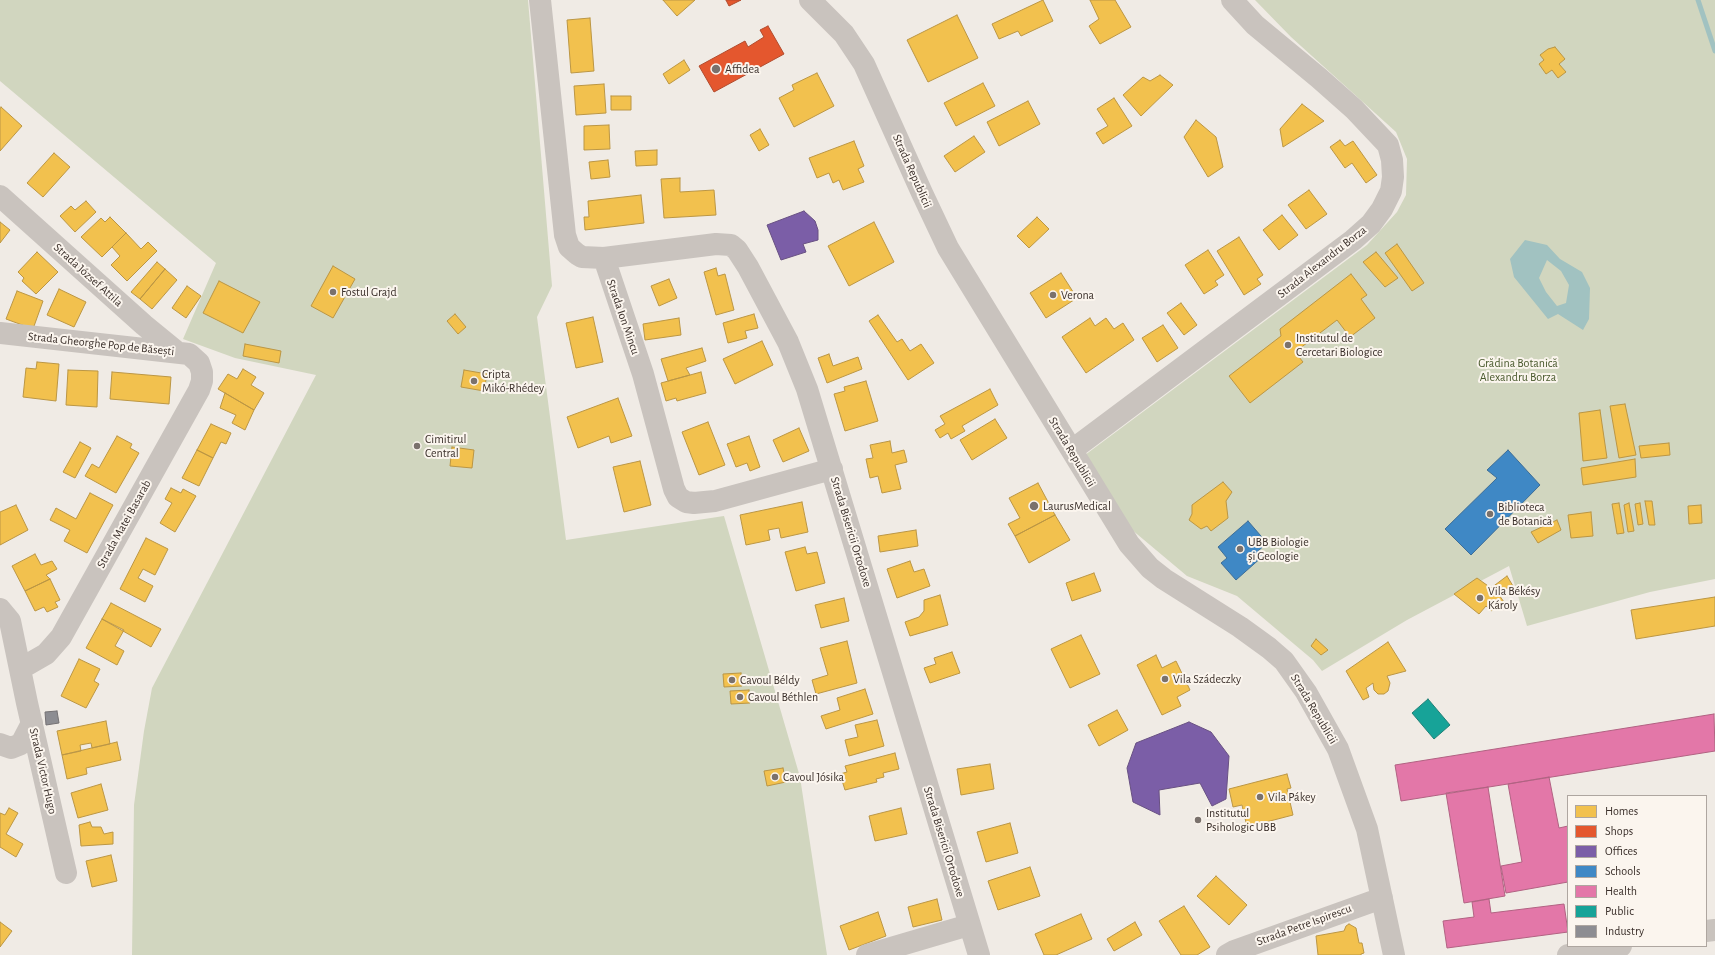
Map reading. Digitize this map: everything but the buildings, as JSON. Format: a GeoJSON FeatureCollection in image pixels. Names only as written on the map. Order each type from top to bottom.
{"type":"FeatureCollection","features":[{"type":"Feature","properties":{"kind":"street"},"geometry":{"type":"LineString","coordinates":[[540,0],[565,236],[569,247],[582,257],[604,258]]}},
{"type":"Feature","properties":{"kind":"street","name":"Strada Republicii"},"geometry":{"type":"LineString","coordinates":[[810,0],[844,34],[861,58],[948,248],[1072,450],[1115,524],[1138,556],[1150,568],[1185,593],[1256,638],[1284,661],[1313,704],[1338,749],[1367,829],[1394,955]]}},
{"type":"Feature","properties":{"kind":"street","name":"Strada Alexandru Borza"},"geometry":{"type":"LineString","coordinates":[[1072,450],[1353,240],[1382,209],[1391,192],[1393,177],[1392,160],[1388,145],[1354,109],[1256,25],[1232,0]]}},
{"type":"Feature","properties":{"kind":"street","name":"Strada József Attila"},"geometry":{"type":"LineString","coordinates":[[0,196],[144,325],[177,352]]}},
{"type":"Feature","properties":{"kind":"street","name":"Strada Bisericii Ortodoxe"},"geometry":{"type":"LineString","coordinates":[[604,258],[716,244],[728,244],[735,247],[748,266],[799,365],[832,469],[979,955]]}},
{"type":"Feature","properties":{"kind":"street","name":"Strada Ion Mincu"},"geometry":{"type":"LineString","coordinates":[[604,258],[643,374],[674,489],[678,497],[686,502],[703,503],[728,498],[832,469]]}},
{"type":"Feature","properties":{"kind":"street","name":"Strada Gheorghe Pop de Băsești"},"geometry":{"type":"LineString","coordinates":[[0,333],[177,352],[188,354],[199,363]]}},
{"type":"Feature","properties":{"kind":"street","name":"Strada Matei Basarab"},"geometry":{"type":"LineString","coordinates":[[20,669],[46,654],[61,637],[199,390],[202,381],[202,372],[199,363]]}},
{"type":"Feature","properties":{"kind":"street","name":"Strada Victor Hugo"},"geometry":{"type":"LineString","coordinates":[[0,609],[10,621],[66,873]]}},
{"type":"Feature","properties":{"kind":"street"},"geometry":{"type":"LineString","coordinates":[[0,744],[11,748],[21,744],[32,723]]}},
{"type":"Feature","properties":{"kind":"street","name":"Strada Petre Ispirescu"},"geometry":{"type":"LineString","coordinates":[[1227,955],[1234,951],[1382,898]]}},
{"type":"Feature","properties":{"kind":"street"},"geometry":{"type":"LineString","coordinates":[[867,955],[969,925]]}},
{"type":"Feature","properties":{"kind":"street"},"geometry":{"type":"LineString","coordinates":[[1568,955],[1614,947]]}},
{"type":"Feature","properties":{"kind":"green space","name":"Cimitirul Central"},"geometry":{"type":"Polygon","coordinates":[[[0,0],[528,0],[552,286],[537,317],[566,540],[724,516],[800,777],[827,955],[132,955],[134,805],[144,731],[152,688],[316,375],[235,358],[183,339],[216,263],[0,81],[0,0]]]}},
{"type":"Feature","properties":{"kind":"green space","name":"Grădina Botanică Alexandru Borza"},"geometry":{"type":"Polygon","coordinates":[[[1255,0],[1715,0],[1715,579],[1650,592],[1527,626],[1509,566],[1407,620],[1322,671],[1313,660],[1237,596],[1187,576],[1125,524],[1085,455],[1367,245],[1397,212],[1406,195],[1407,159],[1396,132],[1291,37],[1255,0]]]}},
{"type":"Feature","properties":{"kind":"water"},"geometry":{"type":"Polygon","coordinates":[[[1525,240],[1547,245],[1560,259],[1582,272],[1590,288],[1589,319],[1583,330],[1558,314],[1548,319],[1514,277],[1510,259],[1525,240]],[[1547,260],[1539,278],[1546,292],[1557,306],[1566,303],[1569,285],[1561,271],[1547,260]]]}},
{"type":"Feature","properties":{"kind":"waterway"},"geometry":{"type":"LineString","coordinates":[[1698,0],[1715,51]]}},
{"type":"Feature","properties":{"kind":"place","name":"Affidea"},"geometry":{"type":"Point","coordinates":[716,69]}},
{"type":"Feature","properties":{"kind":"place","name":"Fostul Grajd"},"geometry":{"type":"Point","coordinates":[333,292]}},
{"type":"Feature","properties":{"kind":"place","name":"Verona"},"geometry":{"type":"Point","coordinates":[1053,295]}},
{"type":"Feature","properties":{"kind":"place","name":"Institutul de Cercetari Biologice"},"geometry":{"type":"Point","coordinates":[1288,345]}},
{"type":"Feature","properties":{"kind":"place","name":"Cripta Mikó-Rhédey"},"geometry":{"type":"Point","coordinates":[474,381]}},
{"type":"Feature","properties":{"kind":"place","name":"Cimitirul Central"},"geometry":{"type":"Point","coordinates":[417,446]}},
{"type":"Feature","properties":{"kind":"place","name":"LaurusMedical"},"geometry":{"type":"Point","coordinates":[1034,506]}},
{"type":"Feature","properties":{"kind":"place","name":"Biblioteca de Botanică"},"geometry":{"type":"Point","coordinates":[1490,514]}},
{"type":"Feature","properties":{"kind":"place","name":"UBB Biologie și Geologie"},"geometry":{"type":"Point","coordinates":[1240,549]}},
{"type":"Feature","properties":{"kind":"place","name":"Vila Békésy Károly"},"geometry":{"type":"Point","coordinates":[1480,598]}},
{"type":"Feature","properties":{"kind":"place","name":"Vila Szádeczky"},"geometry":{"type":"Point","coordinates":[1165,679]}},
{"type":"Feature","properties":{"kind":"place","name":"Cavoul Béldy"},"geometry":{"type":"Point","coordinates":[732,680]}},
{"type":"Feature","properties":{"kind":"place","name":"Cavoul Béthlen"},"geometry":{"type":"Point","coordinates":[740,697]}},
{"type":"Feature","properties":{"kind":"place","name":"Cavoul Jósika"},"geometry":{"type":"Point","coordinates":[775,777]}},
{"type":"Feature","properties":{"kind":"place","name":"Vila Pákey"},"geometry":{"type":"Point","coordinates":[1260,797]}},
{"type":"Feature","properties":{"kind":"place","name":"Institutul Psihologic UBB"},"geometry":{"type":"Point","coordinates":[1198,820]}}]}
